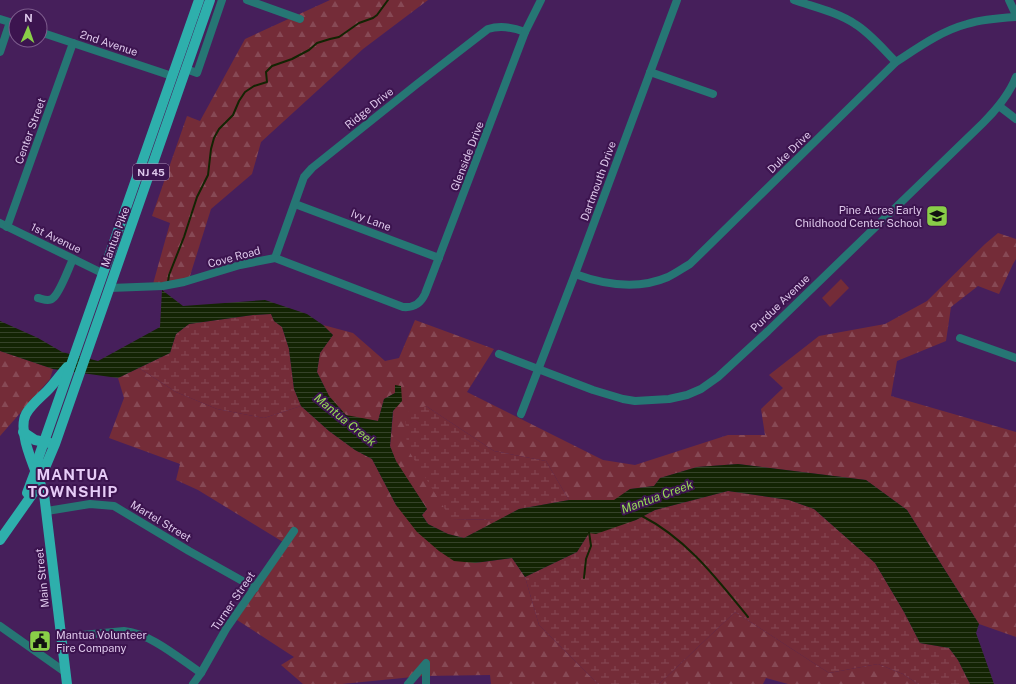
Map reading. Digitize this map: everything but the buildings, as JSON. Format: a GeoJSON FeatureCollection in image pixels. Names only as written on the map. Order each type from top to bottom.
{"type":"FeatureCollection","features":[{"type":"Feature","properties":{"kind":"main road","name":"Mantua Pike"},"geometry":{"type":"LineString","coordinates":[[62,378],[72,360],[199,0]]}},
{"type":"Feature","properties":{"kind":"main road","name":"Mantua Pike"},"geometry":{"type":"LineString","coordinates":[[38,476],[55,444],[210,0]]}},
{"type":"Feature","properties":{"kind":"main road"},"geometry":{"type":"LineString","coordinates":[[55,444],[35,440],[23,432],[24,418],[26,413],[62,378]]}},
{"type":"Feature","properties":{"kind":"main road","name":"NJ 45"},"geometry":{"type":"LineString","coordinates":[[0,540],[17,515],[38,476],[44,443],[62,378]]}},
{"type":"Feature","properties":{"kind":"main road","name":"Main Street"},"geometry":{"type":"LineString","coordinates":[[23,432],[44,494],[47,511],[67,684]]}},
{"type":"Feature","properties":{"kind":"street"},"geometry":{"type":"LineString","coordinates":[[186,69],[197,73],[222,0]]}},
{"type":"Feature","properties":{"kind":"street"},"geometry":{"type":"LineString","coordinates":[[248,0],[300,19]]}},
{"type":"Feature","properties":{"kind":"street","name":"Glenside Drive"},"geometry":{"type":"LineString","coordinates":[[403,307],[412,307],[423,300],[525,32],[541,0]]}},
{"type":"Feature","properties":{"kind":"street","name":"Dartmouth Drive"},"geometry":{"type":"LineString","coordinates":[[521,414],[677,0]]}},
{"type":"Feature","properties":{"kind":"street"},"geometry":{"type":"LineString","coordinates":[[794,0],[855,24],[868,34],[896,62]]}},
{"type":"Feature","properties":{"kind":"street"},"geometry":{"type":"LineString","coordinates":[[1010,0],[1016,16]]}},
{"type":"Feature","properties":{"kind":"street","name":"Duke Drive"},"geometry":{"type":"LineString","coordinates":[[575,274],[606,283],[637,285],[670,276],[690,264],[896,62],[937,36],[954,28],[968,23],[1016,16]]}},
{"type":"Feature","properties":{"kind":"street","name":"Ridge Drive"},"geometry":{"type":"LineString","coordinates":[[275,258],[304,177],[312,168],[488,29],[497,26],[514,28],[525,32]]}},
{"type":"Feature","properties":{"kind":"street"},"geometry":{"type":"LineString","coordinates":[[0,52],[8,34]]}},
{"type":"Feature","properties":{"kind":"street","name":"2nd Avenue"},"geometry":{"type":"LineString","coordinates":[[48,35],[172,76]]}},
{"type":"Feature","properties":{"kind":"street","name":"Center Street"},"geometry":{"type":"LineString","coordinates":[[4,225],[73,43]]}},
{"type":"Feature","properties":{"kind":"street"},"geometry":{"type":"LineString","coordinates":[[650,72],[713,94]]}},
{"type":"Feature","properties":{"kind":"street","name":"Purdue Avenue"},"geometry":{"type":"LineString","coordinates":[[499,354],[593,390],[623,399],[635,401],[669,399],[687,395],[701,389],[718,377],[768,331],[999,106],[1011,89],[1016,77]]}},
{"type":"Feature","properties":{"kind":"street"},"geometry":{"type":"LineString","coordinates":[[999,106],[1016,118]]}},
{"type":"Feature","properties":{"kind":"street","name":"Ivy Lane"},"geometry":{"type":"LineString","coordinates":[[295,204],[439,258]]}},
{"type":"Feature","properties":{"kind":"street","name":"1st Avenue"},"geometry":{"type":"LineString","coordinates":[[4,225],[102,273]]}},
{"type":"Feature","properties":{"kind":"street","name":"Cove Road"},"geometry":{"type":"LineString","coordinates":[[110,288],[162,286],[184,282],[240,265],[275,258],[403,307]]}},
{"type":"Feature","properties":{"kind":"street"},"geometry":{"type":"LineString","coordinates":[[38,298],[46,300],[53,299],[74,259]]}},
{"type":"Feature","properties":{"kind":"street"},"geometry":{"type":"LineString","coordinates":[[960,338],[1016,358]]}},
{"type":"Feature","properties":{"kind":"street","name":"Martel Street"},"geometry":{"type":"LineString","coordinates":[[47,511],[90,504],[114,506],[255,588]]}},
{"type":"Feature","properties":{"kind":"street","name":"Turner Street"},"geometry":{"type":"LineString","coordinates":[[193,684],[201,674],[226,629],[294,531]]}},
{"type":"Feature","properties":{"kind":"street"},"geometry":{"type":"LineString","coordinates":[[0,626],[66,672]]}},
{"type":"Feature","properties":{"kind":"street"},"geometry":{"type":"LineString","coordinates":[[61,637],[124,631],[131,632],[161,645],[201,674]]}},
{"type":"Feature","properties":{"kind":"street"},"geometry":{"type":"LineString","coordinates":[[408,684],[426,663],[426,684]]}},
{"type":"Feature","properties":{"kind":"green space"},"geometry":{"type":"Polygon","coordinates":[[[330,0],[428,0],[363,49],[261,142],[252,174],[211,209],[189,279],[153,284],[170,223],[152,216],[187,116],[200,121],[245,39],[330,0]]]}},
{"type":"Feature","properties":{"kind":"green space"},"geometry":{"type":"Polygon","coordinates":[[[998,233],[1016,239],[1016,259],[999,294],[978,286],[951,307],[946,341],[897,361],[891,396],[1016,432],[1016,637],[979,624],[907,510],[866,480],[738,464],[697,467],[660,478],[654,486],[630,489],[615,500],[569,500],[546,461],[494,451],[426,406],[451,519],[499,520],[464,538],[448,534],[428,524],[422,515],[427,509],[396,462],[390,446],[395,393],[384,399],[378,421],[346,416],[329,396],[317,372],[320,353],[333,335],[323,325],[353,333],[385,361],[399,358],[415,320],[494,349],[467,392],[603,460],[635,465],[728,435],[765,435],[761,409],[783,388],[769,375],[819,336],[885,324],[927,301],[998,233]]]}},
{"type":"Feature","properties":{"kind":"green space"},"geometry":{"type":"Polygon","coordinates":[[[841,279],[849,288],[830,307],[822,298],[841,279]]]}},
{"type":"Feature","properties":{"kind":"green space"},"geometry":{"type":"Polygon","coordinates":[[[271,314],[274,321],[282,327],[289,349],[294,389],[301,406],[264,418],[217,409],[176,392],[139,368],[170,353],[176,334],[189,324],[271,314]]]}},
{"type":"Feature","properties":{"kind":"green space"},"geometry":{"type":"Polygon","coordinates":[[[0,351],[53,369],[50,379],[0,436],[0,351]]]}},
{"type":"Feature","properties":{"kind":"green space"},"geometry":{"type":"Polygon","coordinates":[[[139,368],[176,392],[217,409],[264,418],[301,406],[329,431],[355,450],[372,459],[396,505],[475,563],[512,558],[525,577],[539,625],[598,684],[491,684],[490,675],[423,676],[342,684],[303,684],[281,665],[294,657],[234,618],[283,542],[198,490],[176,480],[180,464],[109,438],[124,398],[118,378],[139,368]]]}},
{"type":"Feature","properties":{"kind":"green space"},"geometry":{"type":"Polygon","coordinates":[[[426,406],[494,451],[546,461],[569,500],[519,509],[499,520],[451,519],[407,448],[405,413],[426,406]]]}},
{"type":"Feature","properties":{"kind":"green space"},"geometry":{"type":"Polygon","coordinates":[[[728,491],[789,500],[814,509],[875,563],[904,612],[920,643],[949,648],[958,660],[970,684],[918,684],[903,674],[878,664],[829,673],[735,612],[659,684],[598,684],[539,625],[525,577],[577,552],[589,533],[636,520],[655,510],[728,491]]]}},
{"type":"Feature","properties":{"kind":"green space"},"geometry":{"type":"Polygon","coordinates":[[[735,612],[829,673],[878,664],[903,674],[918,684],[788,684],[766,678],[763,684],[659,684],[735,612]]]}},
{"type":"Feature","properties":{"kind":"water","name":"Mantua Creek"},"geometry":{"type":"Polygon","coordinates":[[[162,290],[183,306],[265,300],[307,314],[323,325],[333,335],[320,353],[317,372],[329,396],[346,415],[378,421],[384,399],[395,393],[395,385],[401,386],[402,401],[393,411],[390,446],[396,461],[427,509],[422,515],[428,524],[448,534],[464,538],[519,509],[569,500],[614,500],[630,489],[654,486],[660,478],[697,467],[738,464],[866,480],[907,510],[979,624],[976,633],[994,684],[970,684],[958,660],[949,648],[920,643],[904,612],[875,563],[814,509],[789,500],[728,491],[655,510],[636,520],[596,534],[589,533],[577,552],[525,577],[512,558],[475,563],[454,561],[439,551],[417,532],[396,505],[372,459],[355,450],[329,431],[301,406],[294,389],[289,349],[282,327],[274,321],[271,314],[189,324],[176,334],[170,353],[118,378],[53,369],[0,351],[0,321],[38,338],[62,352],[98,361],[160,327],[162,290]]]}},
{"type":"Feature","properties":{"kind":"waterway"},"geometry":{"type":"LineString","coordinates":[[168,282],[169,275],[184,237],[197,197],[208,175],[211,149],[214,138],[219,129],[233,115],[245,92],[254,86],[267,82],[266,72],[272,66],[292,59],[309,50],[317,43],[339,37],[359,23],[373,18],[388,0]]}},
{"type":"Feature","properties":{"kind":"waterway","name":"Mantua Creek"},"geometry":{"type":"LineString","coordinates":[[642,516],[658,525],[687,548],[713,574],[748,617]]}},
{"type":"Feature","properties":{"kind":"waterway"},"geometry":{"type":"LineString","coordinates":[[584,578],[586,559],[591,546],[589,532]]}},
{"type":"Feature","properties":{"kind":"place","name":"Pine Acres Early Childhood Center School"},"geometry":{"type":"Point","coordinates":[937,216]}},
{"type":"Feature","properties":{"kind":"place","name":"Mantua Volunteer Fire Company"},"geometry":{"type":"Point","coordinates":[40,641]}},
{"type":"Feature","properties":{"kind":"district","name":"MANTUA TOWNSHIP"},"geometry":{"type":"Point","coordinates":[73,484]}}]}
